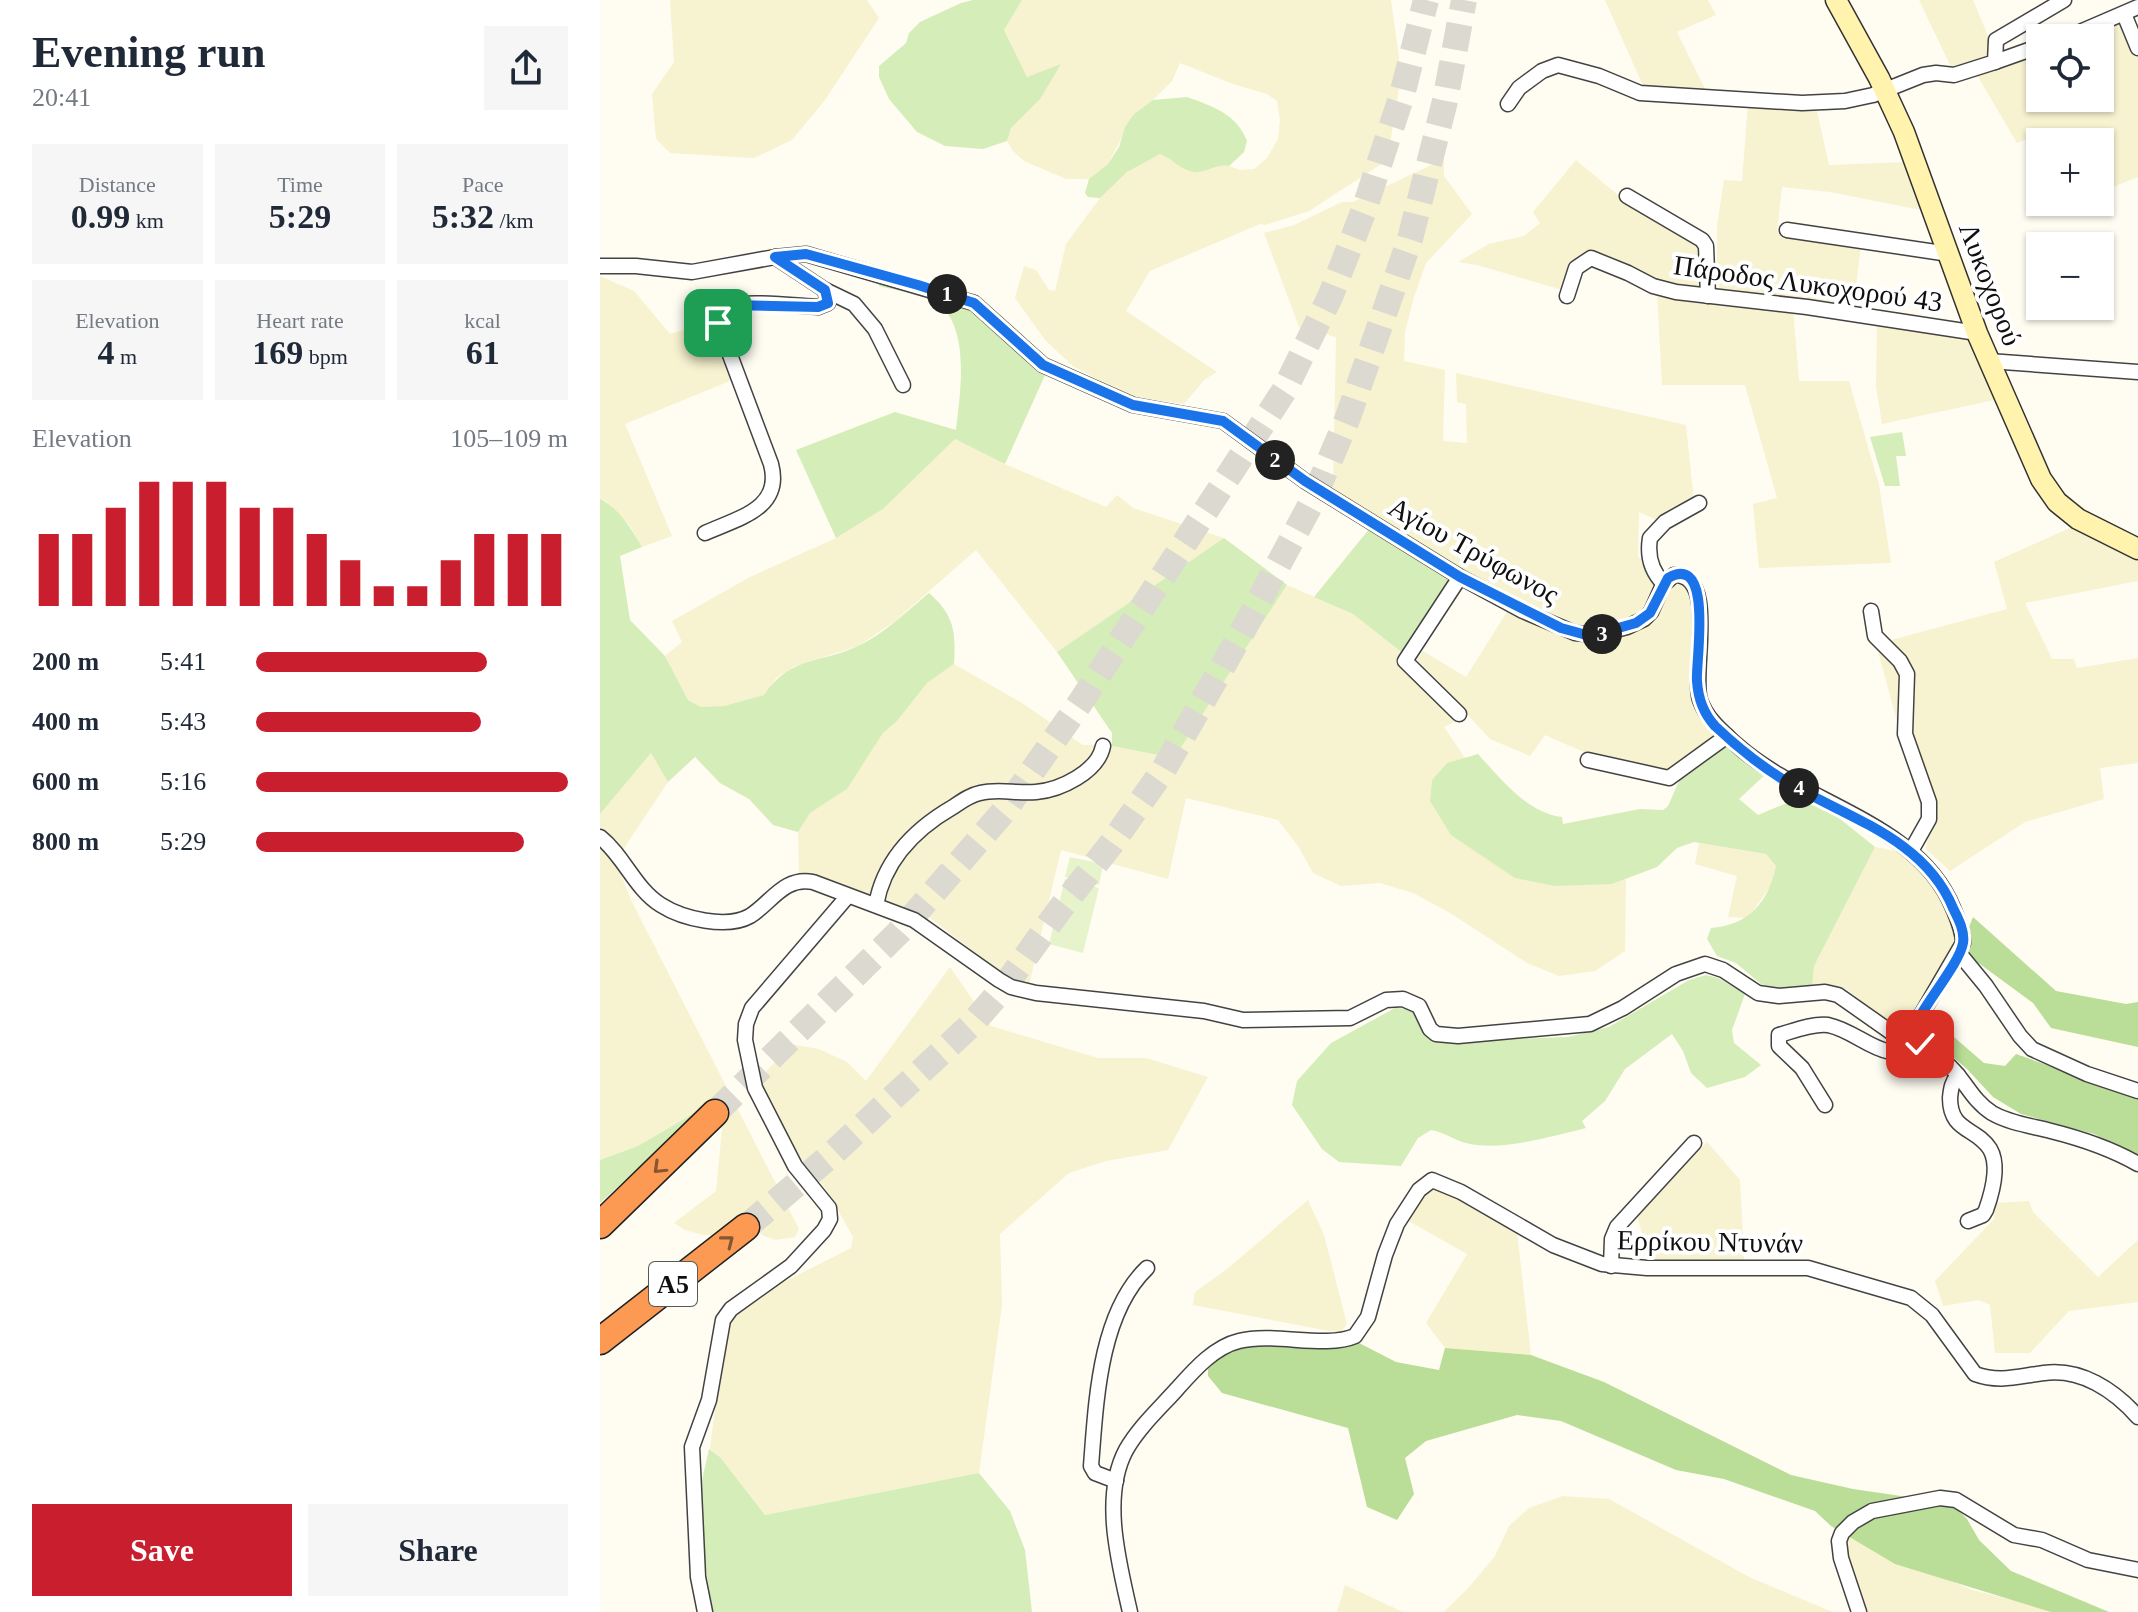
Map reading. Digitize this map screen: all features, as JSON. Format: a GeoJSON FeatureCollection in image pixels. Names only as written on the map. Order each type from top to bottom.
{"type":"FeatureCollection","features":[{"type":"Feature","properties":{"kind":"highway"},"geometry":{"type":"LineString","coordinates":[[600,1225],[715,1113]]}},
{"type":"Feature","properties":{"kind":"highway","name":"Α5"},"geometry":{"type":"LineString","coordinates":[[600,1341],[746,1227]]}},
{"type":"Feature","properties":{"kind":"street","name":"Λυκοχορού"},"geometry":{"type":"LineString","coordinates":[[1836,0],[1886,92],[1913,156],[1977,333],[2036,469],[2057,502],[2090,527],[2138,549]]}},
{"type":"Feature","properties":{"kind":"street"},"geometry":{"type":"LineString","coordinates":[[1995,62],[1996,40],[2064,0]]}},
{"type":"Feature","properties":{"kind":"street"},"geometry":{"type":"LineString","coordinates":[[2100,24],[2138,7]]}},
{"type":"Feature","properties":{"kind":"street"},"geometry":{"type":"LineString","coordinates":[[2124,14],[2138,48]]}},
{"type":"Feature","properties":{"kind":"street"},"geometry":{"type":"LineString","coordinates":[[1508,104],[1519,88],[1542,71],[1558,65],[1599,76],[1640,93],[1802,103],[1845,101],[1886,92],[1927,74],[1954,75],[2026,51]]}},
{"type":"Feature","properties":{"kind":"street"},"geometry":{"type":"LineString","coordinates":[[1627,196],[1702,240],[1706,246],[1708,296]]}},
{"type":"Feature","properties":{"kind":"street"},"geometry":{"type":"LineString","coordinates":[[1787,230],[1949,254]]}},
{"type":"Feature","properties":{"kind":"street","name":"Αγίου Τρύφωνος"},"geometry":{"type":"LineString","coordinates":[[600,266],[692,272],[806,254],[918,285],[974,303],[1043,365],[1133,405],[1223,421],[1305,481],[1460,577],[1543,620],[1590,636],[1618,630],[1644,619],[1651,612],[1664,584]]}},
{"type":"Feature","properties":{"kind":"street"},"geometry":{"type":"LineString","coordinates":[[775,257],[825,290],[854,304],[875,329],[903,385]]}},
{"type":"Feature","properties":{"kind":"street","name":"Πάροδος Λυκοχορού 43"},"geometry":{"type":"LineString","coordinates":[[1567,296],[1578,266],[1591,258],[1661,289],[1977,333]]}},
{"type":"Feature","properties":{"kind":"street"},"geometry":{"type":"LineString","coordinates":[[705,533],[764,503],[772,492],[774,480],[771,464],[718,323],[718,315],[724,307],[739,304],[818,307],[828,303],[825,290]]}},
{"type":"Feature","properties":{"kind":"street"},"geometry":{"type":"LineString","coordinates":[[1989,361],[2138,372]]}},
{"type":"Feature","properties":{"kind":"street"},"geometry":{"type":"LineString","coordinates":[[1699,503],[1665,522],[1650,538],[1651,564],[1664,584],[1670,577],[1679,574],[1688,578],[1695,587],[1701,613],[1696,674],[1699,694],[1710,720],[1763,766],[1790,784],[1911,851],[1937,876],[1949,898],[1963,934],[1959,953],[1919,1018],[1915,1032],[1919,1043]]}},
{"type":"Feature","properties":{"kind":"street"},"geometry":{"type":"LineString","coordinates":[[1459,714],[1405,661],[1460,577]]}},
{"type":"Feature","properties":{"kind":"street"},"geometry":{"type":"LineString","coordinates":[[1871,611],[1875,636],[1900,661],[1907,674],[1906,739],[1929,802],[1929,819],[1911,851]]}},
{"type":"Feature","properties":{"kind":"street"},"geometry":{"type":"LineString","coordinates":[[1588,760],[1669,778],[1727,736]]}},
{"type":"Feature","properties":{"kind":"street"},"geometry":{"type":"LineString","coordinates":[[876,905],[883,880],[896,856],[911,837],[938,816],[983,792],[1034,792],[1055,787],[1092,767],[1103,746]]}},
{"type":"Feature","properties":{"kind":"street"},"geometry":{"type":"LineString","coordinates":[[600,837],[654,900],[669,909],[695,917],[726,921],[747,917],[784,887],[805,880],[921,924],[981,968],[1021,990],[1204,1011],[1243,1020],[1350,1018],[1386,1000],[1403,999],[1419,1006],[1430,1029],[1447,1036],[1578,1027],[1623,1008],[1676,974],[1707,964],[1723,970],[1758,993],[1779,996],[1825,992],[1838,995],[1895,1035],[1919,1043],[1958,1075],[1978,1102],[2000,1117],[2093,1142],[2138,1164]]}},
{"type":"Feature","properties":{"kind":"street"},"geometry":{"type":"LineString","coordinates":[[705,1612],[698,1577],[692,1447],[709,1400],[723,1320],[731,1309],[791,1266],[824,1230],[830,1219],[829,1208],[795,1166],[755,1088],[747,1058],[746,1024],[752,1008],[847,897]]}},
{"type":"Feature","properties":{"kind":"street"},"geometry":{"type":"LineString","coordinates":[[1959,953],[2032,1049],[2076,1070],[2138,1091]]}},
{"type":"Feature","properties":{"kind":"street"},"geometry":{"type":"LineString","coordinates":[[1825,1105],[1802,1068],[1779,1046],[1779,1035],[1828,1025],[1897,1054],[1910,1051],[1919,1043]]}},
{"type":"Feature","properties":{"kind":"street"},"geometry":{"type":"LineString","coordinates":[[1958,1075],[1952,1084],[1952,1113],[1962,1127],[1988,1147],[1995,1165],[1986,1210],[1983,1215],[1968,1221]]}},
{"type":"Feature","properties":{"kind":"street"},"geometry":{"type":"LineString","coordinates":[[1611,1266],[1612,1239],[1617,1227],[1694,1143]]}},
{"type":"Feature","properties":{"kind":"street","name":"Ερρίκου Ντυνάν"},"geometry":{"type":"LineString","coordinates":[[1130,1612],[1116,1537],[1116,1481],[1125,1452],[1140,1430],[1194,1372],[1226,1345],[1257,1338],[1337,1340],[1355,1336],[1368,1317],[1397,1224],[1428,1181],[1440,1182],[1461,1192],[1553,1245],[1611,1266],[1808,1268],[1917,1301],[1937,1321],[1975,1374],[2000,1380],[2050,1372],[2084,1377],[2112,1393],[2138,1417]]}},
{"type":"Feature","properties":{"kind":"street"},"geometry":{"type":"LineString","coordinates":[[1116,1481],[1095,1473],[1091,1466],[1094,1414],[1112,1325],[1132,1282],[1147,1268]]}},
{"type":"Feature","properties":{"kind":"street"},"geometry":{"type":"LineString","coordinates":[[1859,1612],[1841,1558],[1839,1541],[1842,1533],[1872,1511],[1940,1498],[1953,1498],[2014,1535],[2042,1540],[2088,1560],[2138,1570]]}},
{"type":"Feature","properties":{"kind":"shaded area"},"geometry":{"type":"Polygon","coordinates":[[[670,0],[867,0],[879,18],[825,100],[792,140],[754,158],[670,153],[656,139],[652,94],[674,62],[670,0]]]}},
{"type":"Feature","properties":{"kind":"shaded area"},"geometry":{"type":"Polygon","coordinates":[[[1022,0],[1391,0],[1399,57],[1399,89],[1388,155],[1383,163],[1309,211],[1260,224],[1150,271],[1126,311],[1217,372],[1205,379],[1184,404],[1128,396],[1073,366],[1045,340],[1015,298],[1024,266],[1036,270],[1049,290],[1055,291],[1066,244],[1100,198],[1127,172],[1150,157],[1161,154],[1178,164],[1224,164],[1240,170],[1254,169],[1267,158],[1278,139],[1280,120],[1277,101],[1267,94],[1180,63],[1172,81],[1134,114],[1108,164],[1089,179],[1066,179],[1024,161],[1007,141],[1011,128],[1061,65],[1027,77],[1004,30],[1022,0]]]}},
{"type":"Feature","properties":{"kind":"shaded area"},"geometry":{"type":"Polygon","coordinates":[[[1605,0],[1708,0],[1716,15],[1677,32],[1707,93],[1644,88],[1605,0]]]}},
{"type":"Feature","properties":{"kind":"shaded area"},"geometry":{"type":"Polygon","coordinates":[[[1919,0],[1973,0],[1988,36],[1990,60],[1952,69],[1919,0]]]}},
{"type":"Feature","properties":{"kind":"shaded area"},"geometry":{"type":"Polygon","coordinates":[[[2123,20],[2138,57],[2138,177],[2114,186],[2114,128],[2026,128],[2026,139],[2017,143],[1977,75],[2026,58],[2026,112],[2114,112],[2113,24],[2123,20]]]}},
{"type":"Feature","properties":{"kind":"shaded area"},"geometry":{"type":"Polygon","coordinates":[[[1748,103],[1816,107],[1829,165],[1906,162],[1926,211],[1830,192],[1782,187],[1777,231],[1861,246],[1853,311],[1720,292],[1717,226],[1724,180],[1742,181],[1748,103]]]}},
{"type":"Feature","properties":{"kind":"shaded area"},"geometry":{"type":"Polygon","coordinates":[[[1444,159],[1444,176],[1472,214],[1426,263],[1405,332],[1404,361],[1445,370],[1443,441],[1467,443],[1466,404],[1457,402],[1456,373],[1686,425],[1694,502],[1661,522],[1639,512],[1638,557],[1645,561],[1657,586],[1647,610],[1632,619],[1591,627],[1568,623],[1536,610],[1464,571],[1333,490],[1336,337],[1299,327],[1264,233],[1294,225],[1342,202],[1353,202],[1444,159]]]}},
{"type":"Feature","properties":{"kind":"shaded area"},"geometry":{"type":"Polygon","coordinates":[[[1576,160],[1618,195],[1699,242],[1701,293],[1660,286],[1589,255],[1581,256],[1573,265],[1566,291],[1458,262],[1489,244],[1524,236],[1540,223],[1533,212],[1576,160]]]}},
{"type":"Feature","properties":{"kind":"shaded area"},"geometry":{"type":"Polygon","coordinates":[[[600,276],[634,291],[670,334],[721,319],[742,376],[625,424],[672,536],[642,547],[630,526],[607,502],[600,499],[600,276]]]}},
{"type":"Feature","properties":{"kind":"shaded area"},"geometry":{"type":"Polygon","coordinates":[[[1657,293],[1793,309],[1799,381],[1849,381],[1879,485],[1891,563],[1759,568],[1753,504],[1777,498],[1745,385],[1662,385],[1657,293]]]}},
{"type":"Feature","properties":{"kind":"shaded area"},"geometry":{"type":"Polygon","coordinates":[[[1877,323],[1975,339],[1999,399],[1882,424],[1876,386],[1877,323]]]}},
{"type":"Feature","properties":{"kind":"shaded area"},"geometry":{"type":"Polygon","coordinates":[[[955,439],[1106,507],[1117,495],[1133,508],[1224,538],[1057,652],[976,550],[895,621],[858,646],[795,666],[776,678],[765,695],[724,706],[701,707],[688,700],[665,656],[682,642],[672,621],[750,577],[836,538],[883,509],[955,439]]]}},
{"type":"Feature","properties":{"kind":"shaded area"},"geometry":{"type":"Polygon","coordinates":[[[2072,527],[2138,559],[2138,581],[2025,603],[2052,659],[2074,659],[2077,668],[2138,658],[2138,763],[2100,768],[2104,799],[2025,822],[1950,871],[1926,849],[1928,835],[1876,644],[2007,609],[1994,562],[2072,527]]]}},
{"type":"Feature","properties":{"kind":"shaded area"},"geometry":{"type":"Polygon","coordinates":[[[1680,579],[1696,597],[1694,676],[1723,736],[1674,771],[1586,753],[1545,735],[1530,756],[1490,739],[1417,660],[1423,651],[1466,677],[1510,607],[1572,634],[1626,633],[1654,619],[1680,579]]]}},
{"type":"Feature","properties":{"kind":"shaded area"},"geometry":{"type":"Polygon","coordinates":[[[1287,585],[1353,614],[1404,654],[1459,719],[1444,727],[1465,758],[1447,763],[1432,780],[1430,801],[1612,884],[1626,879],[1625,951],[1595,971],[1559,976],[1527,963],[1413,893],[1380,883],[1341,886],[1313,873],[1278,820],[1186,798],[1168,879],[1061,850],[1029,985],[1016,982],[998,970],[925,914],[799,875],[798,832],[810,813],[847,789],[883,733],[897,721],[927,683],[954,664],[1022,703],[1083,745],[1112,746],[1174,758],[1287,585]]]}},
{"type":"Feature","properties":{"kind":"shaded area"},"geometry":{"type":"Polygon","coordinates":[[[651,753],[668,782],[626,845],[617,865],[632,902],[799,1229],[795,1237],[775,1240],[762,1235],[744,1219],[717,1236],[685,1230],[674,1223],[716,1191],[722,1129],[708,1105],[638,1146],[600,1160],[600,814],[651,753]]]}},
{"type":"Feature","properties":{"kind":"shaded area"},"geometry":{"type":"Polygon","coordinates":[[[1699,843],[1766,854],[1776,866],[1772,884],[1748,918],[1728,917],[1737,876],[1695,864],[1699,843]]]}},
{"type":"Feature","properties":{"kind":"shaded area"},"geometry":{"type":"Polygon","coordinates":[[[1875,847],[1906,853],[1939,883],[1960,936],[1910,1032],[1891,1025],[1846,989],[1828,986],[1812,988],[1814,966],[1875,847]]]}},
{"type":"Feature","properties":{"kind":"shaded area"},"geometry":{"type":"Polygon","coordinates":[[[950,967],[991,1026],[1098,1058],[1146,1058],[1208,1077],[1168,1150],[1106,1161],[1069,1173],[1000,1234],[1002,1305],[979,1473],[765,1515],[720,1457],[710,1449],[726,1322],[733,1312],[776,1286],[851,1248],[853,1237],[826,1189],[801,1158],[771,1109],[759,1080],[790,1044],[819,1049],[847,1062],[866,1081],[950,967]]]}},
{"type":"Feature","properties":{"kind":"shaded area"},"geometry":{"type":"Polygon","coordinates":[[[1707,1142],[1740,1180],[1744,1262],[1650,1263],[1636,1212],[1707,1142]]]}},
{"type":"Feature","properties":{"kind":"shaded area"},"geometry":{"type":"Polygon","coordinates":[[[1434,1186],[1517,1232],[1531,1355],[1445,1348],[1426,1323],[1467,1254],[1405,1219],[1428,1189],[1434,1186]]]}},
{"type":"Feature","properties":{"kind":"shaded area"},"geometry":{"type":"Polygon","coordinates":[[[1308,1200],[1324,1235],[1347,1324],[1340,1333],[1193,1305],[1195,1292],[1308,1200]]]}},
{"type":"Feature","properties":{"kind":"shaded area"},"geometry":{"type":"Polygon","coordinates":[[[2029,1201],[2033,1212],[2098,1277],[2138,1240],[2138,1302],[2069,1311],[2030,1353],[1995,1353],[1990,1305],[1979,1300],[1943,1306],[1935,1281],[1994,1219],[1996,1203],[2029,1201]]]}},
{"type":"Feature","properties":{"kind":"shaded area"},"geometry":{"type":"Polygon","coordinates":[[[1563,1496],[1609,1499],[1751,1578],[1833,1612],[1444,1612],[1495,1556],[1509,1526],[1529,1508],[1563,1496]]]}},
{"type":"Feature","properties":{"kind":"shaded area"},"geometry":{"type":"Polygon","coordinates":[[[1844,1534],[1972,1590],[2051,1612],[1861,1612],[1843,1558],[1844,1534]]]}},
{"type":"Feature","properties":{"kind":"shaded area"},"geometry":{"type":"Polygon","coordinates":[[[1345,1585],[1403,1612],[1337,1612],[1345,1585]]]}},
{"type":"Feature","properties":{"kind":"green space"},"geometry":{"type":"Polygon","coordinates":[[[973,0],[1022,0],[1004,30],[1027,77],[1061,64],[1040,99],[1011,128],[1007,141],[983,149],[945,146],[917,132],[889,99],[879,77],[879,66],[906,43],[909,33],[920,22],[973,0]]]}},
{"type":"Feature","properties":{"kind":"green space"},"geometry":{"type":"Polygon","coordinates":[[[1187,97],[1214,108],[1237,124],[1247,141],[1244,152],[1229,166],[1195,172],[1160,154],[1127,172],[1100,198],[1088,197],[1085,193],[1089,179],[1108,164],[1134,114],[1153,100],[1187,97]]]}},
{"type":"Feature","properties":{"kind":"green space"},"geometry":{"type":"Polygon","coordinates":[[[877,276],[973,306],[1046,373],[1005,464],[955,439],[883,509],[836,538],[796,450],[895,412],[956,430],[961,360],[954,325],[946,311],[934,301],[879,286],[877,276]]]}},
{"type":"Feature","properties":{"kind":"green space"},"geometry":{"type":"Polygon","coordinates":[[[1902,432],[1906,456],[1896,456],[1900,486],[1885,486],[1870,437],[1902,432]]]}},
{"type":"Feature","properties":{"kind":"green space"},"geometry":{"type":"Polygon","coordinates":[[[600,499],[619,514],[642,547],[620,556],[630,620],[665,656],[688,700],[701,707],[724,706],[764,695],[774,682],[796,667],[868,641],[929,593],[944,609],[952,624],[954,664],[927,683],[897,721],[883,733],[847,789],[810,813],[798,832],[773,825],[749,799],[720,783],[695,757],[668,782],[651,753],[600,814],[600,499]]]}},
{"type":"Feature","properties":{"kind":"green space"},"geometry":{"type":"Polygon","coordinates":[[[1370,528],[1456,578],[1404,654],[1353,614],[1314,597],[1370,528]]]}},
{"type":"Feature","properties":{"kind":"green space"},"geometry":{"type":"Polygon","coordinates":[[[1224,538],[1287,585],[1174,758],[1112,746],[1112,733],[1057,652],[1224,538]]]}},
{"type":"Feature","properties":{"kind":"green space"},"geometry":{"type":"Polygon","coordinates":[[[1728,741],[1766,774],[1739,799],[1758,815],[1794,800],[1829,810],[1875,847],[1814,966],[1812,988],[1784,991],[1761,984],[1736,963],[1717,956],[1707,939],[1711,928],[1746,917],[1762,901],[1776,866],[1766,854],[1694,842],[1677,848],[1657,867],[1612,884],[1555,886],[1515,878],[1451,835],[1430,801],[1432,780],[1447,763],[1478,754],[1515,793],[1537,809],[1562,817],[1563,824],[1640,809],[1663,810],[1668,806],[1680,779],[1728,741]]]}},
{"type":"Feature","properties":{"kind":"green space"},"geometry":{"type":"Polygon","coordinates":[[[1070,857],[1103,864],[1099,885],[1065,877],[1070,857]]]}},
{"type":"Feature","properties":{"kind":"green space"},"geometry":{"type":"Polygon","coordinates":[[[1065,879],[1099,888],[1083,953],[1049,944],[1065,879]]]}},
{"type":"Feature","properties":{"kind":"green space"},"geometry":{"type":"Polygon","coordinates":[[[1973,917],[2056,991],[2126,1004],[2138,1002],[2138,1047],[2051,1028],[2033,1003],[1969,956],[1969,927],[1973,917]]]}},
{"type":"Feature","properties":{"kind":"green space"},"geometry":{"type":"Polygon","coordinates":[[[1706,975],[1718,978],[1745,994],[1732,1030],[1734,1043],[1761,1065],[1745,1077],[1707,1088],[1691,1073],[1683,1051],[1672,1034],[1625,1069],[1605,1101],[1582,1121],[1586,1128],[1494,1146],[1466,1143],[1431,1130],[1418,1138],[1401,1166],[1339,1162],[1322,1149],[1292,1105],[1297,1081],[1331,1043],[1395,1008],[1411,1009],[1423,1025],[1478,1040],[1568,1037],[1609,1027],[1689,980],[1706,975]]]}},
{"type":"Feature","properties":{"kind":"green space"},"geometry":{"type":"Polygon","coordinates":[[[1940,1025],[1984,1063],[2005,1066],[2016,1054],[2138,1097],[2138,1156],[2094,1134],[2021,1114],[1993,1097],[1930,1037],[1940,1025]]]}},
{"type":"Feature","properties":{"kind":"green space"},"geometry":{"type":"Polygon","coordinates":[[[708,1105],[600,1203],[600,1160],[638,1146],[708,1105]]]}},
{"type":"Feature","properties":{"kind":"green space"},"geometry":{"type":"Polygon","coordinates":[[[1268,1342],[1359,1343],[1396,1362],[1439,1370],[1445,1348],[1531,1355],[1604,1382],[1791,1475],[1954,1506],[1967,1519],[1979,1540],[2011,1571],[2109,1612],[2051,1612],[1895,1564],[1831,1526],[1815,1511],[1724,1479],[1676,1470],[1561,1421],[1517,1415],[1426,1441],[1405,1458],[1414,1494],[1397,1520],[1367,1507],[1348,1428],[1222,1393],[1208,1376],[1208,1369],[1219,1356],[1234,1346],[1268,1342]]]}},
{"type":"Feature","properties":{"kind":"green space"},"geometry":{"type":"Polygon","coordinates":[[[709,1449],[720,1457],[765,1515],[979,1473],[1010,1511],[1025,1550],[1032,1612],[713,1612],[704,1559],[701,1485],[709,1449]]]}},
{"type":"Feature","properties":{"kind":"tunnel"},"geometry":{"type":"LineString","coordinates":[[715,1113],[900,931],[1005,810],[1080,703],[1284,391],[1330,297],[1364,210],[1402,95],[1426,0]]}},
{"type":"Feature","properties":{"kind":"tunnel"},"geometry":{"type":"LineString","coordinates":[[746,1227],[830,1156],[972,1024],[1004,987],[1164,769],[1312,502],[1348,417],[1410,239],[1445,101],[1464,0]]}},
{"type":"Feature","properties":{"kind":"route"},"geometry":{"type":"LineString","coordinates":[[718,323],[719,312],[730,305],[818,307],[828,303],[825,290],[775,257],[806,254],[974,303],[1043,365],[1133,405],[1223,421],[1305,481],[1460,577],[1561,628],[1590,636],[1627,627],[1648,615],[1668,578],[1679,574],[1686,577],[1695,587],[1700,607],[1697,688],[1714,724],[1776,775],[1911,851],[1937,876],[1946,891],[1959,921],[1962,946],[1917,1022],[1915,1035],[1920,1044]]}}]}
